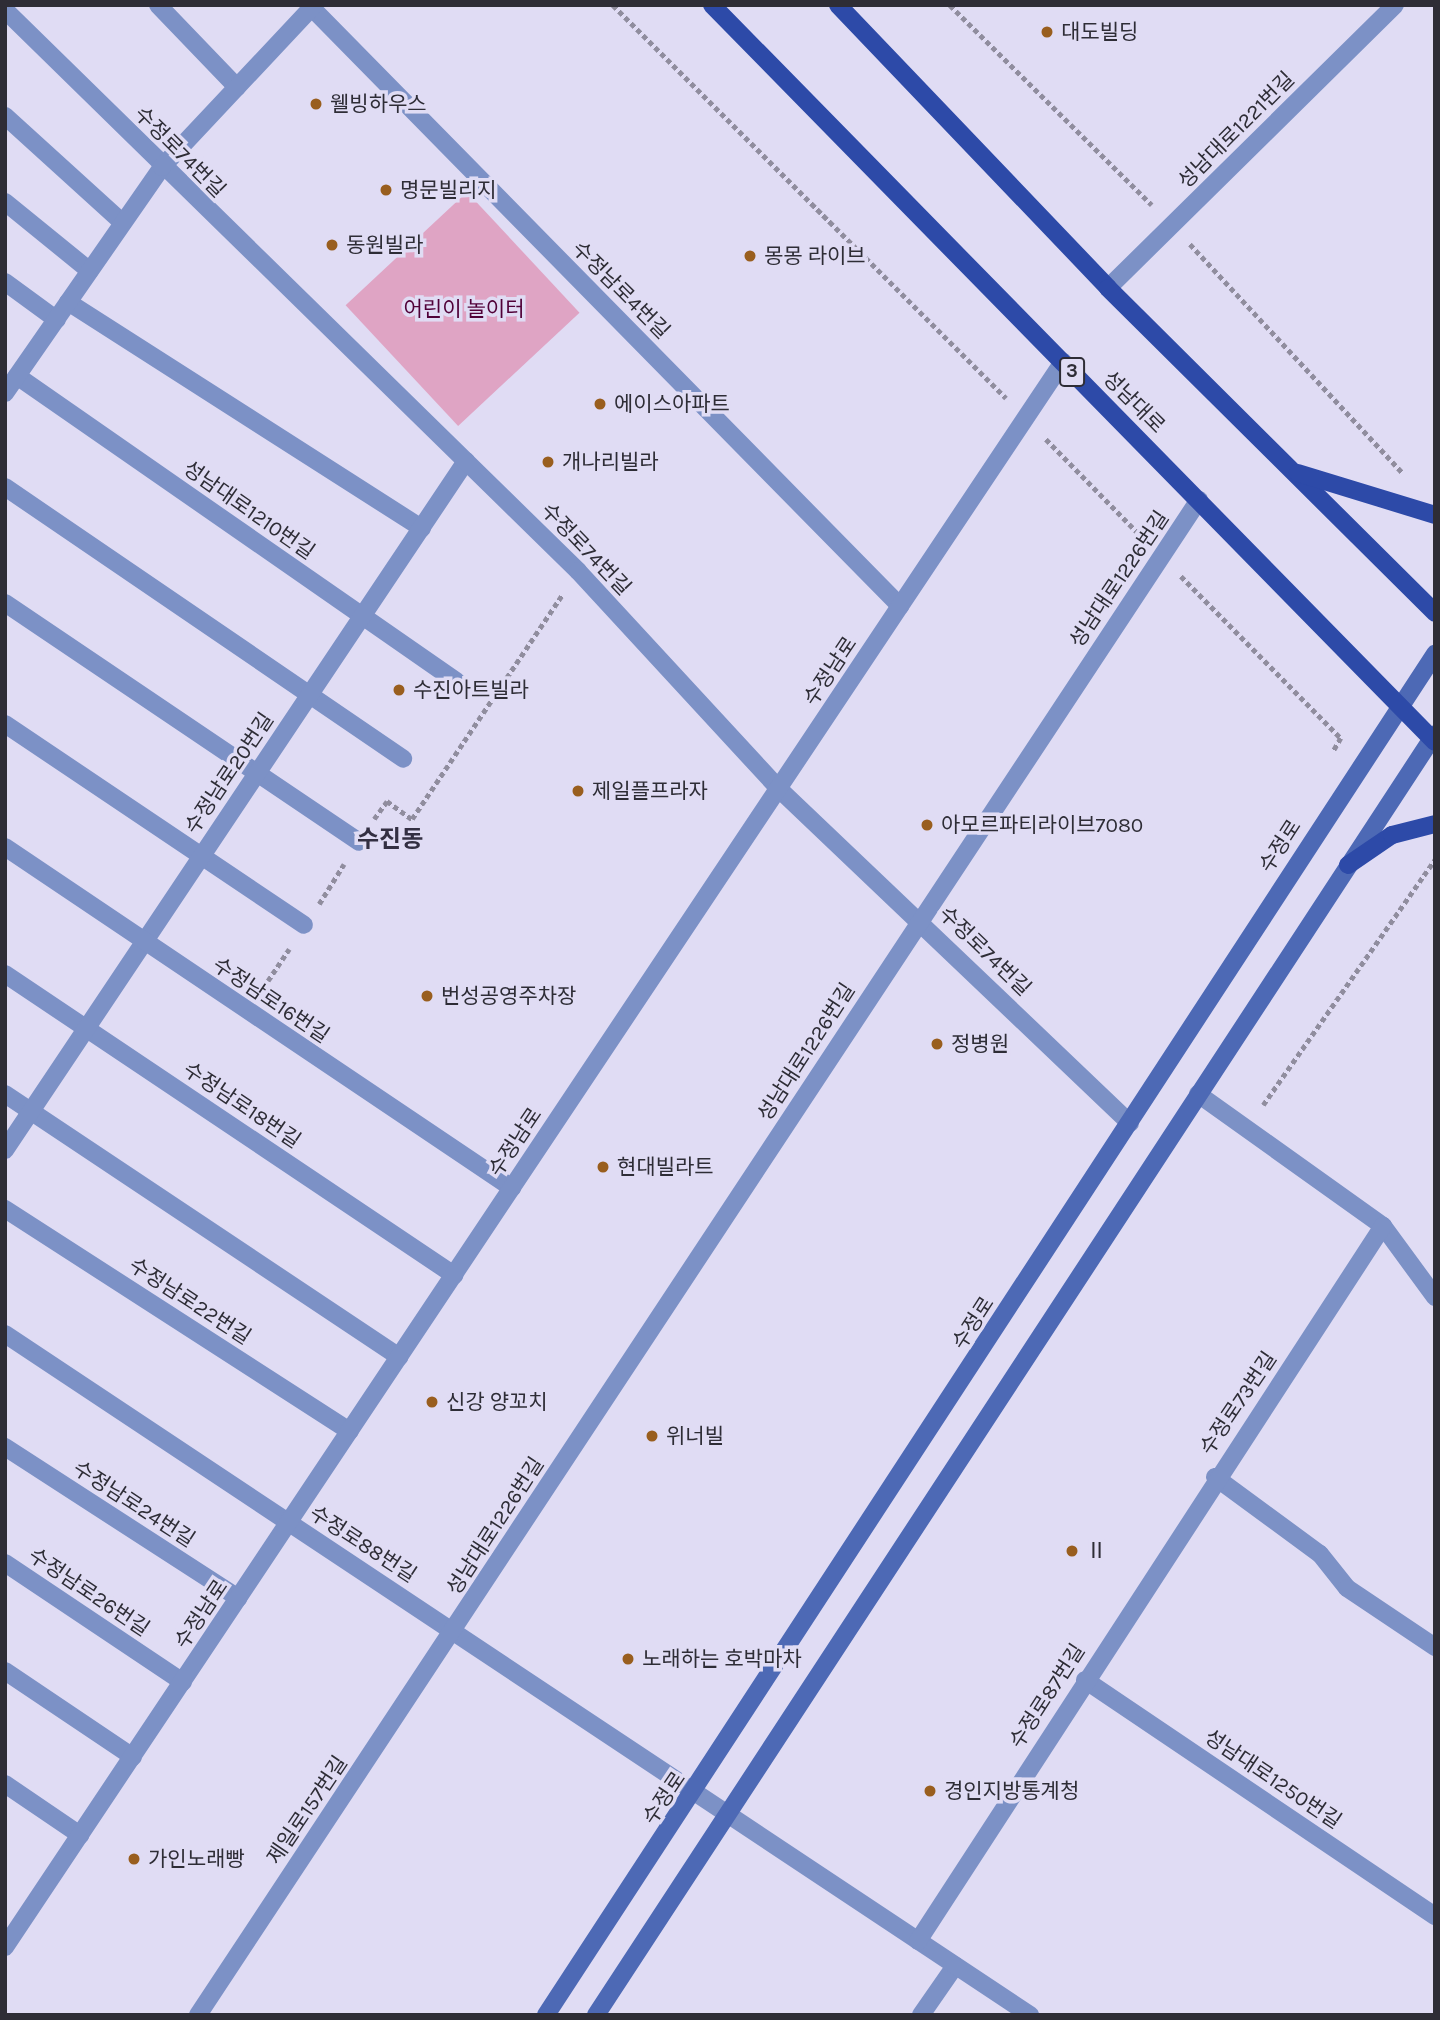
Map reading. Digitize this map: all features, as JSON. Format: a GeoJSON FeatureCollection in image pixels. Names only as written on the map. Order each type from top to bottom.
{"type":"FeatureCollection","features":[{"type":"Feature","properties":{"kind":"main road","name":"성남대로"},"geometry":{"type":"LineString","coordinates":[[712,5],[1398,705],[1434,738]]}},
{"type":"Feature","properties":{"kind":"main road"},"geometry":{"type":"LineString","coordinates":[[847,8],[1108,288],[1435,613]]}},
{"type":"Feature","properties":{"kind":"main road"},"geometry":{"type":"LineString","coordinates":[[1293,471],[1435,514]]}},
{"type":"Feature","properties":{"kind":"main road","name":"수정로"},"geometry":{"type":"LineString","coordinates":[[546,2015],[694,1793],[1398,705],[1435,653]]}},
{"type":"Feature","properties":{"kind":"main road"},"geometry":{"type":"LineString","coordinates":[[596,2015],[1348,865],[1434,738]]}},
{"type":"Feature","properties":{"kind":"main road"},"geometry":{"type":"LineString","coordinates":[[1348,865],[1392,835],[1435,824]]}},
{"type":"Feature","properties":{"kind":"street"},"geometry":{"type":"LineString","coordinates":[[158,5],[237,87]]}},
{"type":"Feature","properties":{"kind":"street","name":"성남대로1221번길"},"geometry":{"type":"LineString","coordinates":[[1108,288],[1395,5]]}},
{"type":"Feature","properties":{"kind":"street"},"geometry":{"type":"LineString","coordinates":[[5,393],[11,372],[57,320],[162,167],[311,6]]}},
{"type":"Feature","properties":{"kind":"street","name":"수정남로4번길"},"geometry":{"type":"LineString","coordinates":[[311,6],[900,606]]}},
{"type":"Feature","properties":{"kind":"street","name":"수정로74번길"},"geometry":{"type":"LineString","coordinates":[[5,10],[162,167],[578,571],[778,789],[920,920],[1130,1123]]}},
{"type":"Feature","properties":{"kind":"street"},"geometry":{"type":"LineString","coordinates":[[5,116],[123,223]]}},
{"type":"Feature","properties":{"kind":"street"},"geometry":{"type":"LineString","coordinates":[[5,202],[90,271]]}},
{"type":"Feature","properties":{"kind":"street"},"geometry":{"type":"LineString","coordinates":[[5,282],[57,320]]}},
{"type":"Feature","properties":{"kind":"street"},"geometry":{"type":"LineString","coordinates":[[68,302],[422,528]]}},
{"type":"Feature","properties":{"kind":"street","name":"수정남로"},"geometry":{"type":"LineString","coordinates":[[5,1947],[1063,362]]}},
{"type":"Feature","properties":{"kind":"street","name":"성남대로1210번길"},"geometry":{"type":"LineString","coordinates":[[11,372],[456,681]]}},
{"type":"Feature","properties":{"kind":"street","name":"수정남로20번길"},"geometry":{"type":"LineString","coordinates":[[5,1150],[254,774],[363,618],[466,461]]}},
{"type":"Feature","properties":{"kind":"street"},"geometry":{"type":"LineString","coordinates":[[5,487],[403,758]]}},
{"type":"Feature","properties":{"kind":"street","name":"성남대로1226번길"},"geometry":{"type":"LineString","coordinates":[[453,1631],[1199,500]]}},
{"type":"Feature","properties":{"kind":"street"},"geometry":{"type":"LineString","coordinates":[[5,603],[254,774],[359,842]]}},
{"type":"Feature","properties":{"kind":"street"},"geometry":{"type":"LineString","coordinates":[[5,724],[304,925]]}},
{"type":"Feature","properties":{"kind":"street","name":"수정남로16번길"},"geometry":{"type":"LineString","coordinates":[[5,847],[512,1188]]}},
{"type":"Feature","properties":{"kind":"street","name":"수정남로18번길"},"geometry":{"type":"LineString","coordinates":[[5,974],[454,1275]]}},
{"type":"Feature","properties":{"kind":"street"},"geometry":{"type":"LineString","coordinates":[[5,1094],[399,1357]]}},
{"type":"Feature","properties":{"kind":"street"},"geometry":{"type":"LineString","coordinates":[[1198,1094],[1383,1226],[1435,1297]]}},
{"type":"Feature","properties":{"kind":"street","name":"수정남로22번길"},"geometry":{"type":"LineString","coordinates":[[5,1209],[350,1431]]}},
{"type":"Feature","properties":{"kind":"street","name":"수정로73번길"},"geometry":{"type":"LineString","coordinates":[[1383,1226],[1215,1477],[1320,1554],[1347,1588],[1435,1647]]}},
{"type":"Feature","properties":{"kind":"street","name":"수정로88번길"},"geometry":{"type":"LineString","coordinates":[[5,1334],[694,1793]]}},
{"type":"Feature","properties":{"kind":"street","name":"수정남로24번길"},"geometry":{"type":"LineString","coordinates":[[5,1447],[238,1598]]}},
{"type":"Feature","properties":{"kind":"street","name":"수정로87번길"},"geometry":{"type":"LineString","coordinates":[[918,1941],[1215,1477]]}},
{"type":"Feature","properties":{"kind":"street","name":"수정남로26번길"},"geometry":{"type":"LineString","coordinates":[[5,1563],[183,1682]]}},
{"type":"Feature","properties":{"kind":"street","name":"제일로157번길"},"geometry":{"type":"LineString","coordinates":[[198,2015],[453,1631]]}},
{"type":"Feature","properties":{"kind":"street"},"geometry":{"type":"LineString","coordinates":[[5,1671],[133,1757]]}},
{"type":"Feature","properties":{"kind":"street","name":"성남대로1250번길"},"geometry":{"type":"LineString","coordinates":[[1085,1680],[1435,1916]]}},
{"type":"Feature","properties":{"kind":"street"},"geometry":{"type":"LineString","coordinates":[[5,1784],[80,1835]]}},
{"type":"Feature","properties":{"kind":"street"},"geometry":{"type":"LineString","coordinates":[[694,1793],[1030,2015]]}},
{"type":"Feature","properties":{"kind":"street"},"geometry":{"type":"LineString","coordinates":[[921,2015],[955,1966]]}},
{"type":"Feature","properties":{"kind":"path"},"geometry":{"type":"LineString","coordinates":[[247,1012],[387,800],[412,819],[578,571]]}},
{"type":"Feature","properties":{"kind":"path"},"geometry":{"type":"LineString","coordinates":[[1246,1129],[1435,859]]}},
{"type":"Feature","properties":{"kind":"green space","name":"어린이 놀이터"},"geometry":{"type":"Polygon","coordinates":[[[467,192],[580,313],[458,426],[346,305],[467,192]]]}},
{"type":"Feature","properties":{"kind":"place","name":"대도빌딩"},"geometry":{"type":"Point","coordinates":[1047,32]}},
{"type":"Feature","properties":{"kind":"place","name":"웰빙하우스"},"geometry":{"type":"Point","coordinates":[316,104]}},
{"type":"Feature","properties":{"kind":"place","name":"명문빌리지"},"geometry":{"type":"Point","coordinates":[386,190]}},
{"type":"Feature","properties":{"kind":"place","name":"동원빌라"},"geometry":{"type":"Point","coordinates":[332,245]}},
{"type":"Feature","properties":{"kind":"place","name":"몽몽 라이브"},"geometry":{"type":"Point","coordinates":[750,256]}},
{"type":"Feature","properties":{"kind":"place","name":"에이스아파트"},"geometry":{"type":"Point","coordinates":[600,404]}},
{"type":"Feature","properties":{"kind":"place","name":"개나리빌라"},"geometry":{"type":"Point","coordinates":[548,462]}},
{"type":"Feature","properties":{"kind":"place","name":"수진아트빌라"},"geometry":{"type":"Point","coordinates":[399,690]}},
{"type":"Feature","properties":{"kind":"place","name":"제일플프라자"},"geometry":{"type":"Point","coordinates":[578,791]}},
{"type":"Feature","properties":{"kind":"place","name":"아모르파티라이브7080"},"geometry":{"type":"Point","coordinates":[927,825]}},
{"type":"Feature","properties":{"kind":"place","name":"번성공영주차장"},"geometry":{"type":"Point","coordinates":[427,996]}},
{"type":"Feature","properties":{"kind":"place","name":"정병원"},"geometry":{"type":"Point","coordinates":[937,1044]}},
{"type":"Feature","properties":{"kind":"place","name":"현대빌라트"},"geometry":{"type":"Point","coordinates":[603,1167]}},
{"type":"Feature","properties":{"kind":"place","name":"신강 양꼬치"},"geometry":{"type":"Point","coordinates":[432,1402]}},
{"type":"Feature","properties":{"kind":"place","name":"위너빌"},"geometry":{"type":"Point","coordinates":[652,1436]}},
{"type":"Feature","properties":{"kind":"place","name":"Ⅱ"},"geometry":{"type":"Point","coordinates":[1072,1551]}},
{"type":"Feature","properties":{"kind":"place","name":"노래하는 호박마차"},"geometry":{"type":"Point","coordinates":[628,1659]}},
{"type":"Feature","properties":{"kind":"place","name":"경인지방통계청"},"geometry":{"type":"Point","coordinates":[930,1791]}},
{"type":"Feature","properties":{"kind":"place","name":"가인노래빵"},"geometry":{"type":"Point","coordinates":[134,1859]}},
{"type":"Feature","properties":{"kind":"district","name":"수진동"},"geometry":{"type":"Point","coordinates":[390,840]}}]}
